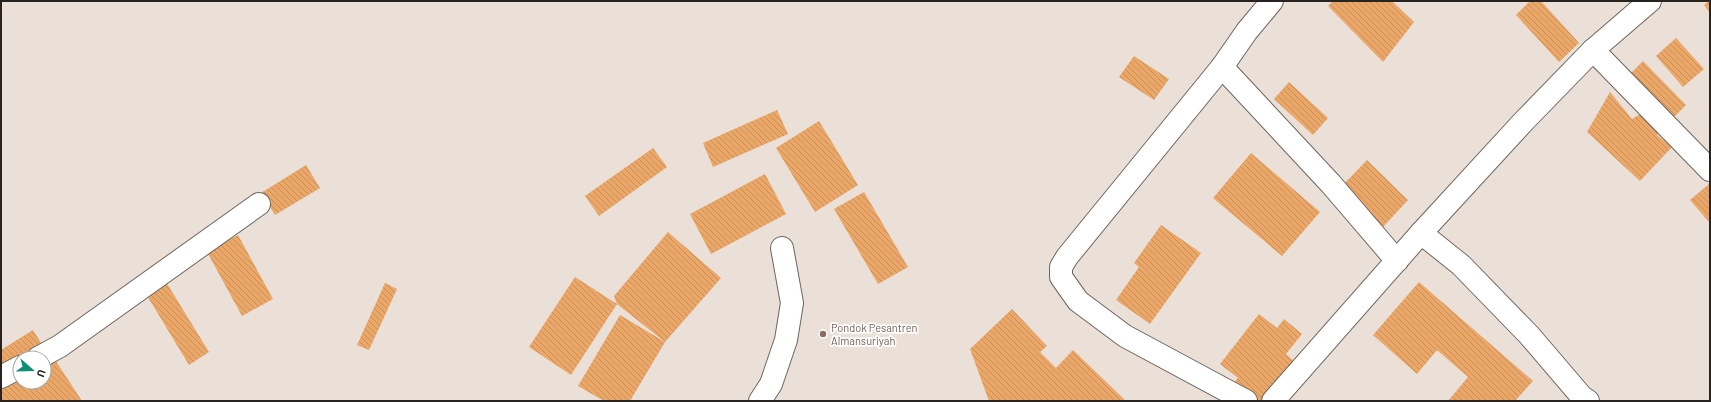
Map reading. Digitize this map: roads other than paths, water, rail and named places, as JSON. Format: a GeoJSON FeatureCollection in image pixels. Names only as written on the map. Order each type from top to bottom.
{"type":"FeatureCollection","features":[{"type":"Feature","properties":{"kind":"street"},"geometry":{"type":"LineString","coordinates":[[1246,401],[1125,336],[1078,301],[1060,277],[1061,267],[1067,257],[1222,67],[1247,31],[1272,1]]}},
{"type":"Feature","properties":{"kind":"street"},"geometry":{"type":"LineString","coordinates":[[1273,401],[1421,233],[1523,122],[1593,50],[1650,1]]}},
{"type":"Feature","properties":{"kind":"street"},"geometry":{"type":"LineString","coordinates":[[1593,50],[1710,170]]}},
{"type":"Feature","properties":{"kind":"street"},"geometry":{"type":"LineString","coordinates":[[1222,67],[1331,184],[1397,260]]}},
{"type":"Feature","properties":{"kind":"street"},"geometry":{"type":"LineString","coordinates":[[52,350],[67,341],[259,204]]}},
{"type":"Feature","properties":{"kind":"street"},"geometry":{"type":"LineString","coordinates":[[1421,233],[1461,265],[1529,335],[1582,397],[1588,401]]}},
{"type":"Feature","properties":{"kind":"street"},"geometry":{"type":"LineString","coordinates":[[760,401],[771,384],[786,340],[792,303],[782,248]]}},
{"type":"Feature","properties":{"kind":"street"},"geometry":{"type":"LineString","coordinates":[[1,378],[12,372]]}},
{"type":"Feature","properties":{"kind":"place","name":"Pondok Pesantren Almansuriyah"},"geometry":{"type":"Point","coordinates":[823,334]}}]}
